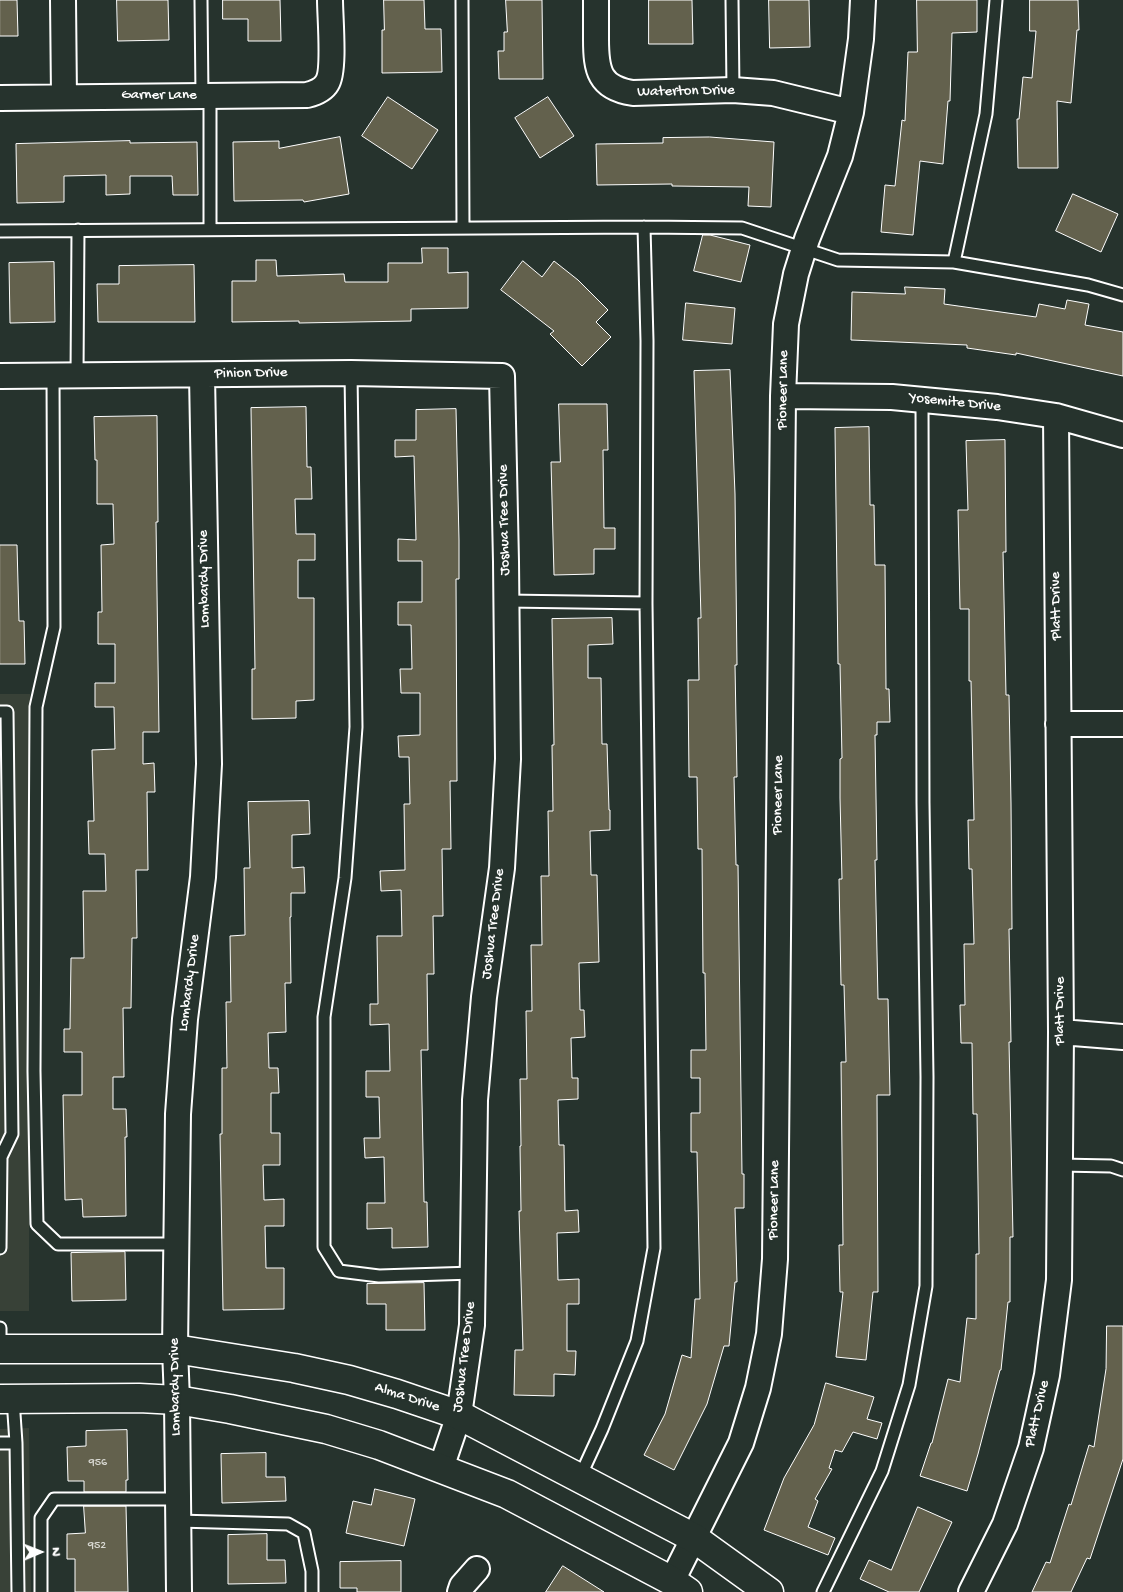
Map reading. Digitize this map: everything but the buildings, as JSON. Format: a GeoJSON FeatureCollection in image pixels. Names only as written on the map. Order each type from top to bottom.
{"type":"FeatureCollection","features":[{"type":"Feature","properties":{"kind":"main road","name":"Alma Drive"},"geometry":{"type":"LineString","coordinates":[[0,1349],[174,1350],[294,1368],[349,1380],[397,1394],[459,1415],[694,1538],[770,1592]]}},
{"type":"Feature","properties":{"kind":"main road"},"geometry":{"type":"LineString","coordinates":[[6,1399],[139,1398],[177,1400],[230,1408],[326,1429],[379,1445],[507,1494],[680,1586]]}},
{"type":"Feature","properties":{"kind":"street"},"geometry":{"type":"LineString","coordinates":[[64,0],[64,97]]}},
{"type":"Feature","properties":{"kind":"street","name":"Garner Lane"},"geometry":{"type":"LineString","coordinates":[[0,98],[307,95],[318,92],[327,83],[331,71],[330,0]]}},
{"type":"Feature","properties":{"kind":"street","name":"Waterton Drive"},"geometry":{"type":"LineString","coordinates":[[596,0],[596,62],[600,75],[608,85],[620,91],[633,93],[733,90],[773,93],[851,112]]}},
{"type":"Feature","properties":{"kind":"street","name":"Pioneer Lane"},"geometry":{"type":"LineString","coordinates":[[680,1586],[694,1538],[741,1443],[758,1388],[769,1334],[774,1268],[783,396],[786,324],[796,274],[840,156],[851,112],[861,40],[863,0]]}},
{"type":"Feature","properties":{"kind":"street","name":"Pinion Drive"},"geometry":{"type":"LineString","coordinates":[[0,376],[351,373],[502,376]]}},
{"type":"Feature","properties":{"kind":"street","name":"Lombardy Drive"},"geometry":{"type":"LineString","coordinates":[[178,1592],[177,1400],[174,1350],[178,1114],[185,1019],[203,877],[209,764],[202,375]]}},
{"type":"Feature","properties":{"kind":"street","name":"Joshua Tree Drive"},"geometry":{"type":"LineString","coordinates":[[441,1468],[459,1415],[472,1325],[475,1100],[484,997],[502,868],[508,759],[502,376]]}},
{"type":"Feature","properties":{"kind":"street","name":"Yosemite Drive"},"geometry":{"type":"LineString","coordinates":[[783,396],[892,397],[922,400],[1056,416],[1123,435]]}},
{"type":"Feature","properties":{"kind":"street","name":"Platt Drive"},"geometry":{"type":"LineString","coordinates":[[971,1592],[1005,1524],[1031,1448],[1047,1375],[1059,1280],[1061,1032],[1056,416]]}},
{"type":"Feature","properties":{"kind":"street"},"geometry":{"type":"LineString","coordinates":[[1058,724],[1123,724]]}},
{"type":"Feature","properties":{"kind":"street"},"geometry":{"type":"LineString","coordinates":[[1061,1032],[1123,1037]]}},
{"type":"Feature","properties":{"kind":"street"},"geometry":{"type":"LineString","coordinates":[[460,1592],[462,1586],[477,1569]]}},
{"type":"Feature","properties":{"kind":"lane"},"geometry":{"type":"LineString","coordinates":[[201,0],[210,229]]}},
{"type":"Feature","properties":{"kind":"lane"},"geometry":{"type":"LineString","coordinates":[[462,0],[463,228]]}},
{"type":"Feature","properties":{"kind":"lane"},"geometry":{"type":"LineString","coordinates":[[732,0],[733,90]]}},
{"type":"Feature","properties":{"kind":"lane"},"geometry":{"type":"LineString","coordinates":[[954,262],[986,114],[996,0]]}},
{"type":"Feature","properties":{"kind":"lane"},"geometry":{"type":"LineString","coordinates":[[579,1479],[602,1430],[637,1341],[654,1248],[646,603],[647,341],[644,227]]}},
{"type":"Feature","properties":{"kind":"lane"},"geometry":{"type":"LineString","coordinates":[[0,230],[742,228],[838,260],[954,262],[1088,285],[1123,295]]}},
{"type":"Feature","properties":{"kind":"lane"},"geometry":{"type":"LineString","coordinates":[[77,375],[78,230]]}},
{"type":"Feature","properties":{"kind":"lane"},"geometry":{"type":"LineString","coordinates":[[351,373],[356,727],[345,878],[324,1017],[324,1247],[339,1271],[378,1276],[473,1273]]}},
{"type":"Feature","properties":{"kind":"lane"},"geometry":{"type":"LineString","coordinates":[[53,376],[54,627],[36,707],[34,1070],[37,1224],[58,1244],[176,1244]]}},
{"type":"Feature","properties":{"kind":"lane"},"geometry":{"type":"LineString","coordinates":[[823,1592],[882,1471],[909,1385],[926,1286],[927,1077],[923,793],[922,400]]}},
{"type":"Feature","properties":{"kind":"lane"},"geometry":{"type":"LineString","coordinates":[[507,601],[646,603]]}},
{"type":"Feature","properties":{"kind":"lane"},"geometry":{"type":"LineString","coordinates":[[0,712],[7,712],[12,1021],[12,1134],[1,1157],[0,1248]]}},
{"type":"Feature","properties":{"kind":"lane"},"geometry":{"type":"LineString","coordinates":[[0,1022],[12,1021]]}},
{"type":"Feature","properties":{"kind":"lane"},"geometry":{"type":"LineString","coordinates":[[1060,1166],[1111,1166],[1123,1170]]}},
{"type":"Feature","properties":{"kind":"lane"},"geometry":{"type":"LineString","coordinates":[[0,1328],[0,1349]]}},
{"type":"Feature","properties":{"kind":"lane"},"geometry":{"type":"LineString","coordinates":[[6,1399],[16,1443],[18,1592]]}},
{"type":"Feature","properties":{"kind":"lane"},"geometry":{"type":"LineString","coordinates":[[0,1443],[16,1443]]}},
{"type":"Feature","properties":{"kind":"lane"},"geometry":{"type":"LineString","coordinates":[[41,1592],[41,1518],[54,1499],[178,1510],[288,1524],[304,1533],[312,1571],[312,1592]]}},
{"type":"Feature","properties":{"kind":"shaded area"},"geometry":{"type":"Polygon","coordinates":[[[0,694],[30,694],[29,1311],[0,1311],[0,694]]]}},
{"type":"Feature","properties":{"kind":"shaded area"},"geometry":{"type":"Polygon","coordinates":[[[29,1428],[31,1592],[0,1592],[0,1429],[29,1428]]]}}]}
